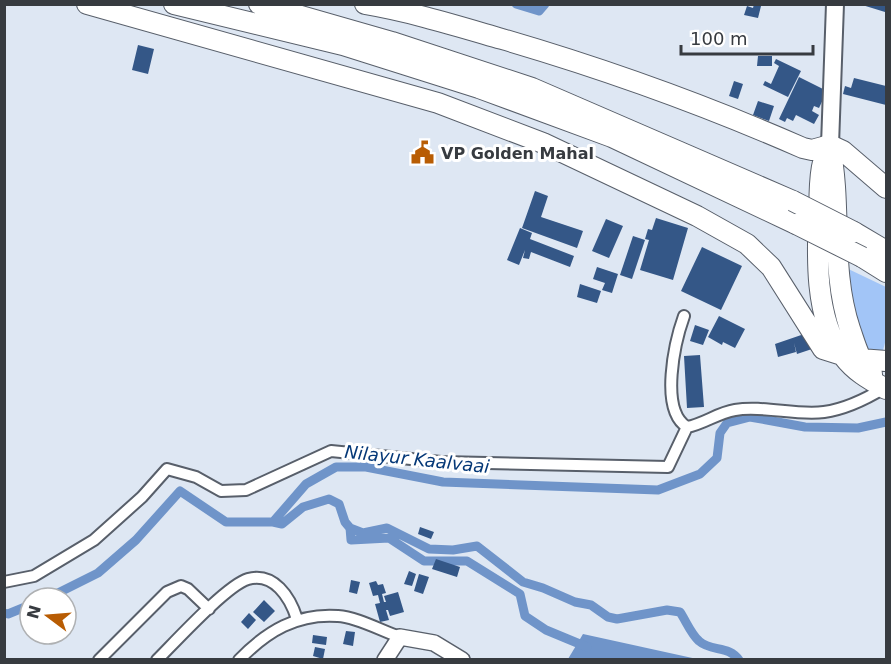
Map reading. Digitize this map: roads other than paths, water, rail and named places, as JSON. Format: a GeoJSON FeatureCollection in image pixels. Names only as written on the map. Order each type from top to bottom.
{"type":"FeatureCollection","features":[{"type":"Feature","properties":{"kind":"highway"},"geometry":{"type":"LineString","coordinates":[[87,4],[438,103],[543,143],[697,216],[747,244],[771,267],[823,349],[851,357],[886,361]]}},
{"type":"Feature","properties":{"kind":"highway"},"geometry":{"type":"LineString","coordinates":[[174,4],[343,45],[479,88],[612,137],[796,224],[862,257],[886,272]]}},
{"type":"Feature","properties":{"kind":"highway"},"geometry":{"type":"LineString","coordinates":[[259,4],[392,42],[532,88],[793,201],[886,251]]}},
{"type":"Feature","properties":{"kind":"highway"},"geometry":{"type":"LineString","coordinates":[[365,4],[407,11],[570,58],[734,118],[802,148],[812,150],[830,145],[843,151],[886,188]]}},
{"type":"Feature","properties":{"kind":"highway"},"geometry":{"type":"LineString","coordinates":[[830,145],[835,171],[838,276],[851,357],[885,389]]}},
{"type":"Feature","properties":{"kind":"main road"},"geometry":{"type":"LineString","coordinates":[[830,145],[834,5]]}},
{"type":"Feature","properties":{"kind":"main road"},"geometry":{"type":"LineString","coordinates":[[386,660],[400,637],[434,643],[462,660]]}},
{"type":"Feature","properties":{"kind":"street"},"geometry":{"type":"LineString","coordinates":[[684,315],[677,336],[670,378],[676,412],[681,423],[687,427],[699,425],[712,416],[737,409],[822,412],[848,406],[885,389]]}},
{"type":"Feature","properties":{"kind":"street"},"geometry":{"type":"LineString","coordinates":[[4,582],[34,576],[94,540],[142,497],[167,469],[196,477],[221,491],[246,490],[331,451],[441,462],[668,467],[687,427]]}},
{"type":"Feature","properties":{"kind":"street"},"geometry":{"type":"LineString","coordinates":[[157,660],[209,609],[247,579],[262,578],[275,582],[294,609],[297,619]]}},
{"type":"Feature","properties":{"kind":"street"},"geometry":{"type":"LineString","coordinates":[[99,660],[167,592],[181,586],[188,589],[209,609]]}},
{"type":"Feature","properties":{"kind":"street"},"geometry":{"type":"LineString","coordinates":[[239,660],[261,639],[297,619],[338,616],[400,637]]}},
{"type":"Feature","properties":{"kind":"waterway"},"geometry":{"type":"LineString","coordinates":[[516,4],[539,11],[545,4]]}},
{"type":"Feature","properties":{"kind":"waterway","name":"Nilayur Kaalvaai"},"geometry":{"type":"LineString","coordinates":[[72,586],[98,573],[136,540],[180,491],[226,522],[273,522],[306,484],[336,467],[366,467],[443,482],[658,490],[700,474],[717,458],[720,433],[727,423],[750,417],[805,427],[858,428],[886,422]]}},
{"type":"Feature","properties":{"kind":"waterway"},"geometry":{"type":"LineString","coordinates":[[273,522],[282,524],[303,507],[329,499],[339,504],[345,522],[350,528],[363,533],[387,528],[429,549],[453,550],[477,546],[523,582],[575,602],[591,605],[608,617],[617,619],[667,610],[680,612],[699,641],[730,652],[739,660]]}},
{"type":"Feature","properties":{"kind":"waterway"},"geometry":{"type":"LineString","coordinates":[[350,528],[351,540],[389,538],[424,561],[467,561],[520,594],[525,616],[546,630],[587,647]]}},
{"type":"Feature","properties":{"kind":"waterway","name":"Nilayur Kaalvaai"},"geometry":{"type":"LineString","coordinates":[[4,613],[8,614],[18,610]]}},
{"type":"Feature","properties":{"kind":"place","name":"VP Golden Mahal"},"geometry":{"type":"Point","coordinates":[423,153]}}]}
